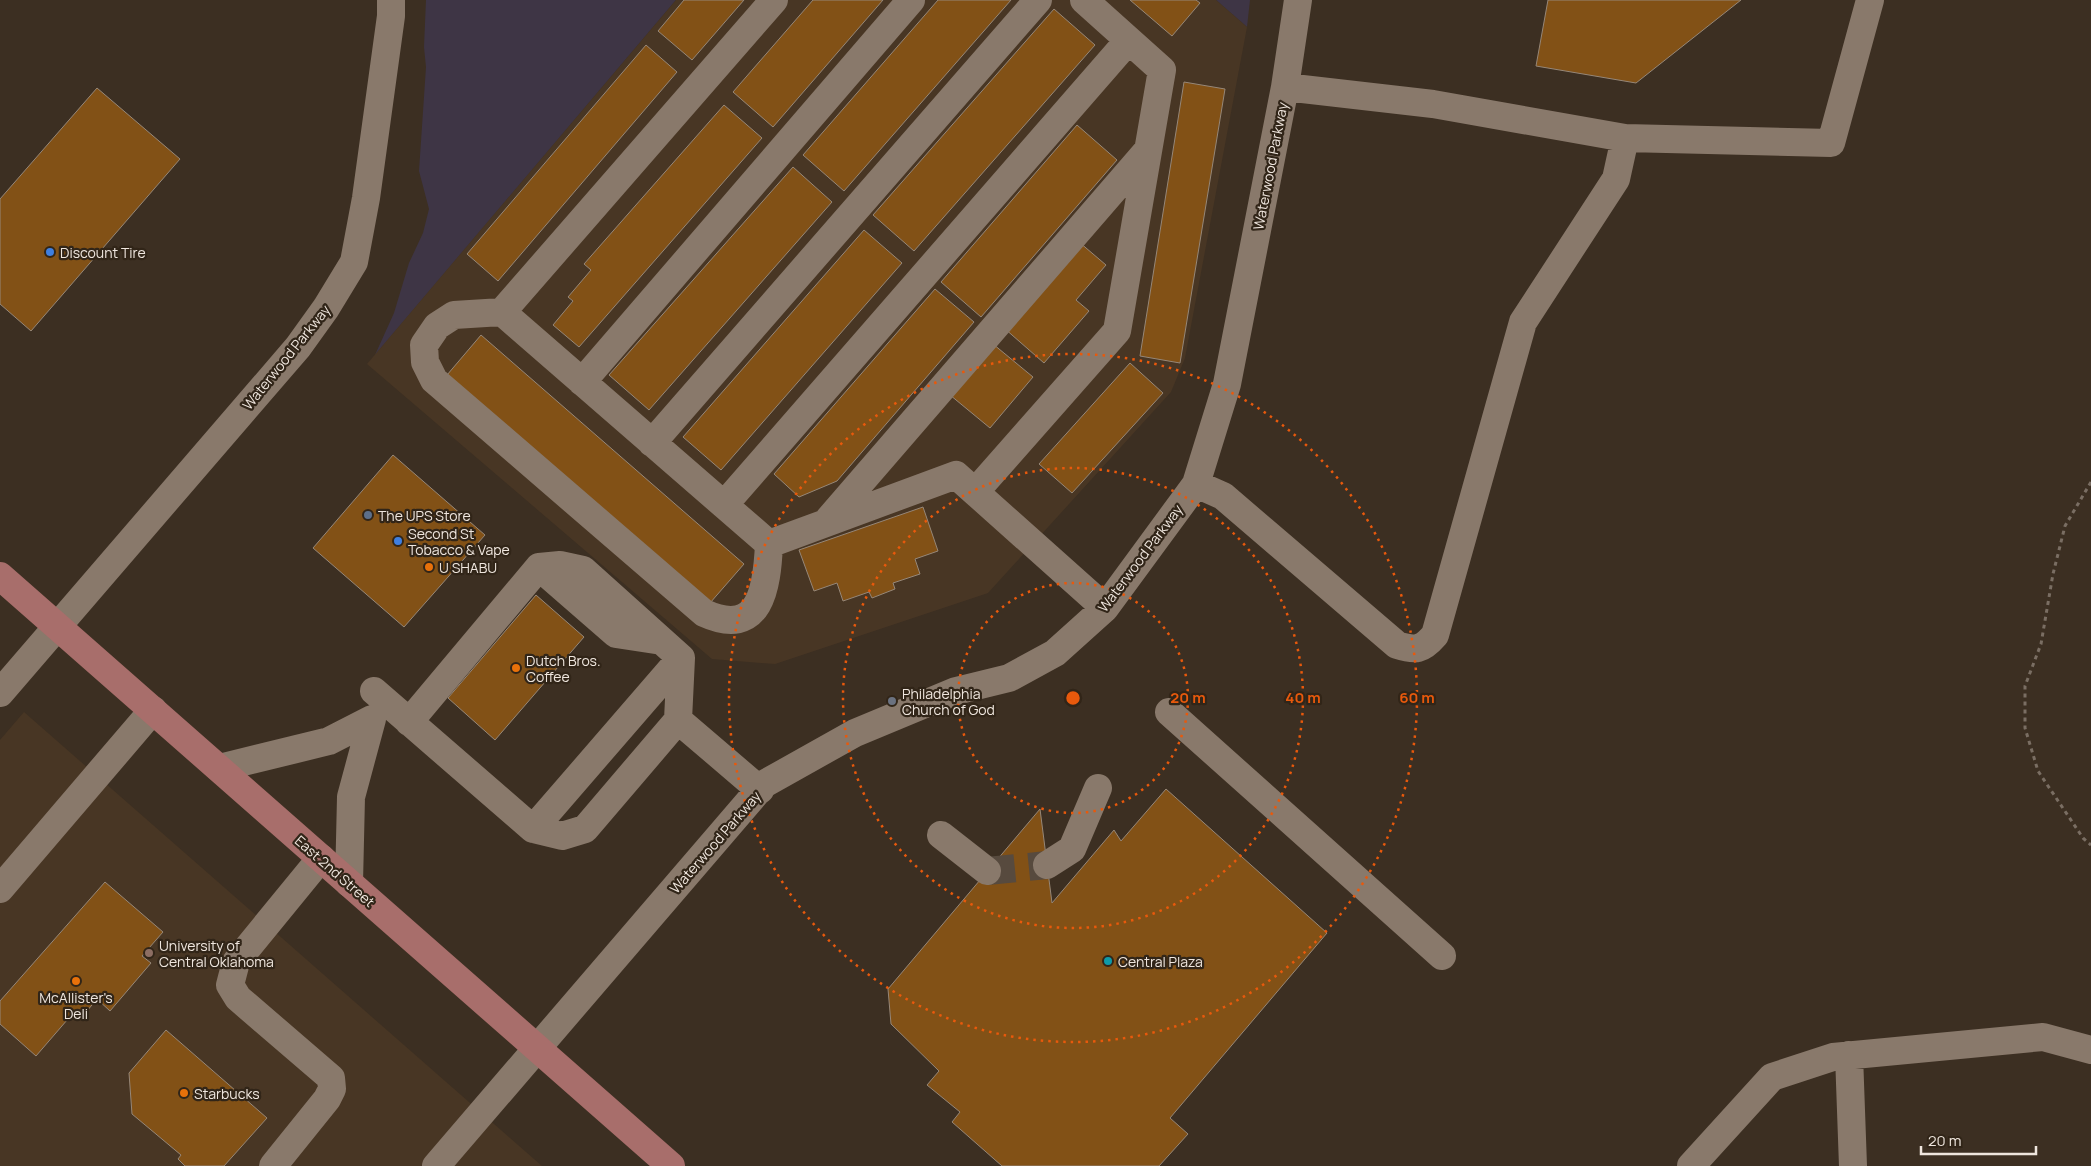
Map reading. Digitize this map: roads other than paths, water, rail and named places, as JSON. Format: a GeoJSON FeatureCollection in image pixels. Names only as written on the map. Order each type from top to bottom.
{"type":"FeatureCollection","features":[{"type":"Feature","properties":{"kind":"main road","name":"East 2nd Street"},"geometry":{"type":"LineString","coordinates":[[0,576],[671,1166]]}},
{"type":"Feature","properties":{"kind":"street","name":"Waterwood Parkway"},"geometry":{"type":"LineString","coordinates":[[0,693],[298,347],[326,308],[354,262],[366,198],[391,16],[391,0]]}},
{"type":"Feature","properties":{"kind":"street"},"geometry":{"type":"LineString","coordinates":[[502,312],[774,0]]}},
{"type":"Feature","properties":{"kind":"street"},"geometry":{"type":"LineString","coordinates":[[582,382],[911,0]]}},
{"type":"Feature","properties":{"kind":"street"},"geometry":{"type":"LineString","coordinates":[[652,443],[1038,0]]}},
{"type":"Feature","properties":{"kind":"street"},"geometry":{"type":"LineString","coordinates":[[975,492],[1117,330],[1162,70],[1084,0]]}},
{"type":"Feature","properties":{"kind":"street","name":"Waterwood Parkway"},"geometry":{"type":"LineString","coordinates":[[436,1166],[764,784],[855,733],[956,691],[1009,678],[1055,653],[1105,608],[1196,484],[1227,384],[1285,87],[1298,0]]}},
{"type":"Feature","properties":{"kind":"street"},"geometry":{"type":"LineString","coordinates":[[1285,87],[1433,104],[1625,138],[1831,143],[1870,0]]}},
{"type":"Feature","properties":{"kind":"street"},"geometry":{"type":"LineString","coordinates":[[724,505],[1128,41]]}},
{"type":"Feature","properties":{"kind":"street"},"geometry":{"type":"LineString","coordinates":[[1196,484],[1223,496],[1397,645],[1411,650],[1426,646],[1435,635],[1523,322],[1616,179],[1625,138]]}},
{"type":"Feature","properties":{"kind":"street"},"geometry":{"type":"LineString","coordinates":[[826,522],[1148,150]]}},
{"type":"Feature","properties":{"kind":"street"},"geometry":{"type":"LineString","coordinates":[[502,312],[769,544],[768,572],[760,599],[746,617],[734,620],[720,620],[704,613],[434,380],[425,362],[424,345],[437,326],[454,315],[502,312]]}},
{"type":"Feature","properties":{"kind":"street"},"geometry":{"type":"LineString","coordinates":[[769,544],[956,475],[1105,608]]}},
{"type":"Feature","properties":{"kind":"street"},"geometry":{"type":"LineString","coordinates":[[409,722],[539,568],[616,634],[672,650]]}},
{"type":"Feature","properties":{"kind":"street"},"geometry":{"type":"LineString","coordinates":[[672,650],[678,720],[760,790]]}},
{"type":"Feature","properties":{"kind":"street"},"geometry":{"type":"LineString","coordinates":[[533,829],[672,650]]}},
{"type":"Feature","properties":{"kind":"street"},"geometry":{"type":"LineString","coordinates":[[378,704],[409,722],[533,829],[562,836],[585,829],[678,720]]}},
{"type":"Feature","properties":{"kind":"street"},"geometry":{"type":"LineString","coordinates":[[219,768],[329,741],[378,704]]}},
{"type":"Feature","properties":{"kind":"street"},"geometry":{"type":"LineString","coordinates":[[349,883],[351,797],[378,704]]}},
{"type":"Feature","properties":{"kind":"street"},"geometry":{"type":"LineString","coordinates":[[0,889],[153,710]]}},
{"type":"Feature","properties":{"kind":"street"},"geometry":{"type":"LineString","coordinates":[[1169,712],[1442,956]]}},
{"type":"Feature","properties":{"kind":"street"},"geometry":{"type":"LineString","coordinates":[[1047,865],[1072,848],[1098,788]]}},
{"type":"Feature","properties":{"kind":"street"},"geometry":{"type":"LineString","coordinates":[[941,835],[988,871]]}},
{"type":"Feature","properties":{"kind":"street"},"geometry":{"type":"LineString","coordinates":[[273,1166],[327,1100],[332,1089],[331,1078],[238,998],[230,985],[236,962],[320,858]]}},
{"type":"Feature","properties":{"kind":"street"},"geometry":{"type":"LineString","coordinates":[[1690,1166],[1772,1077],[1834,1057],[2043,1037],[2091,1050]]}},
{"type":"Feature","properties":{"kind":"street"},"geometry":{"type":"LineString","coordinates":[[1849,1055],[1853,1166]]}},
{"type":"Feature","properties":{"kind":"tunnel"},"geometry":{"type":"LineString","coordinates":[[987,871],[1047,865]]}},
{"type":"Feature","properties":{"kind":"place","name":"Discount Tire"},"geometry":{"type":"Point","coordinates":[50,252]}},
{"type":"Feature","properties":{"kind":"place","name":"The UPS Store"},"geometry":{"type":"Point","coordinates":[368,515]}},
{"type":"Feature","properties":{"kind":"place","name":"Second St Tobacco & Vape"},"geometry":{"type":"Point","coordinates":[398,541]}},
{"type":"Feature","properties":{"kind":"place","name":"U SHABU"},"geometry":{"type":"Point","coordinates":[429,567]}},
{"type":"Feature","properties":{"kind":"place","name":"Dutch Bros. Coffee"},"geometry":{"type":"Point","coordinates":[516,668]}},
{"type":"Feature","properties":{"kind":"place","name":"Philadelphia Church of God"},"geometry":{"type":"Point","coordinates":[892,701]}},
{"type":"Feature","properties":{"kind":"place","name":"University of Central Oklahoma"},"geometry":{"type":"Point","coordinates":[149,953]}},
{"type":"Feature","properties":{"kind":"place","name":"Central Plaza"},"geometry":{"type":"Point","coordinates":[1108,961]}},
{"type":"Feature","properties":{"kind":"place","name":"McAllister's Deli"},"geometry":{"type":"Point","coordinates":[76,981]}},
{"type":"Feature","properties":{"kind":"place","name":"Starbucks"},"geometry":{"type":"Point","coordinates":[184,1093]}}]}
